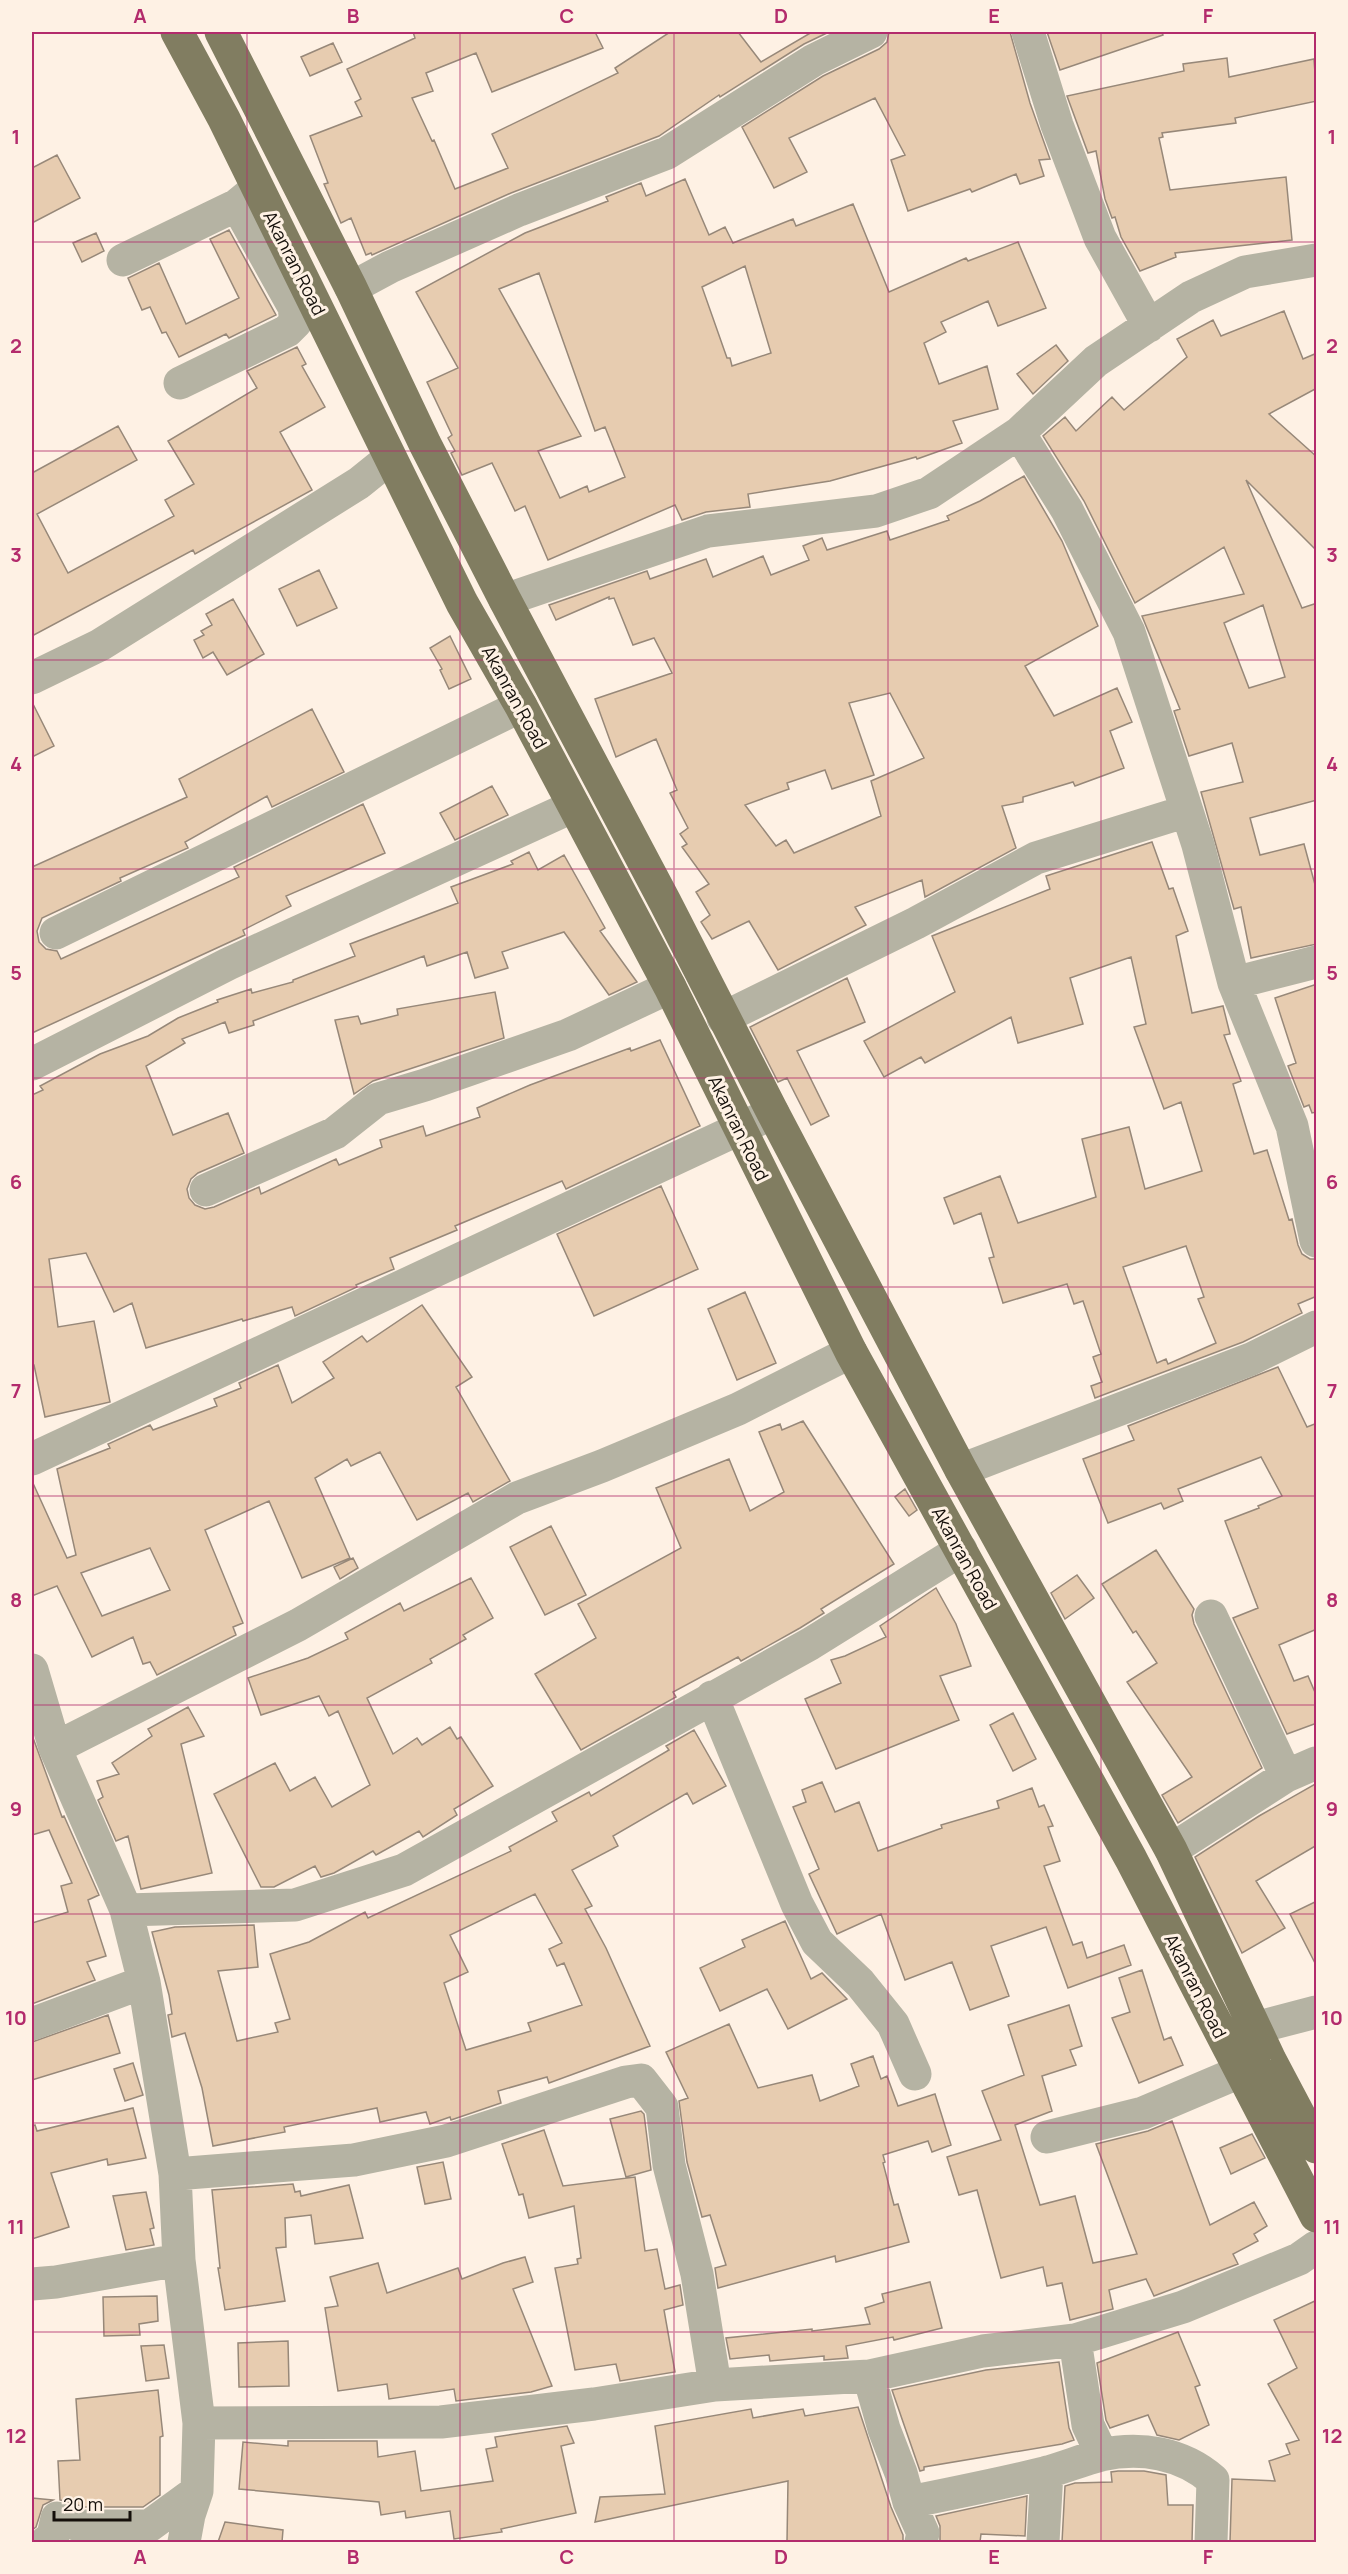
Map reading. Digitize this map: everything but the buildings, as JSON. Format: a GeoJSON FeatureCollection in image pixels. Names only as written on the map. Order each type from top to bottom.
{"type":"FeatureCollection","features":[{"type":"Feature","properties":{"kind":"main road","name":"Akanran Road"},"geometry":{"type":"LineString","coordinates":[[177,32],[224,119],[247,197],[390,458],[462,603],[520,706],[670,987],[851,1352],[1131,1859],[1317,2216]]}},
{"type":"Feature","properties":{"kind":"main road","name":"Akanran Road"},"geometry":{"type":"LineString","coordinates":[[221,32],[351,288],[424,444],[504,600],[665,902],[723,1018],[961,1470],[1171,1850],[1270,2060],[1317,2147]]}},
{"type":"Feature","properties":{"kind":"street"},"geometry":{"type":"LineString","coordinates":[[351,288],[390,267],[519,210],[667,153],[814,60],[871,32]]}},
{"type":"Feature","properties":{"kind":"street"},"geometry":{"type":"LineString","coordinates":[[1028,32],[1057,125],[1100,238],[1149,326]]}},
{"type":"Feature","properties":{"kind":"street"},"geometry":{"type":"LineString","coordinates":[[123,260],[247,197],[294,307],[296,322],[286,331],[180,383]]}},
{"type":"Feature","properties":{"kind":"street"},"geometry":{"type":"LineString","coordinates":[[504,600],[708,531],[876,511],[930,493],[1019,433],[1096,361],[1191,297],[1245,272],[1317,260]]}},
{"type":"Feature","properties":{"kind":"street"},"geometry":{"type":"LineString","coordinates":[[1019,433],[1067,510],[1129,632],[1198,845],[1234,983],[1292,1126],[1317,1241]]}},
{"type":"Feature","properties":{"kind":"street"},"geometry":{"type":"LineString","coordinates":[[32,678],[100,645],[359,483],[390,458]]}},
{"type":"Feature","properties":{"kind":"street"},"geometry":{"type":"LineString","coordinates":[[56,933],[520,706]]}},
{"type":"Feature","properties":{"kind":"street"},"geometry":{"type":"LineString","coordinates":[[32,1064],[228,964],[574,806]]}},
{"type":"Feature","properties":{"kind":"street"},"geometry":{"type":"LineString","coordinates":[[723,1018],[916,923],[1036,858],[1187,811]]}},
{"type":"Feature","properties":{"kind":"street"},"geometry":{"type":"LineString","coordinates":[[1234,983],[1317,962]]}},
{"type":"Feature","properties":{"kind":"street"},"geometry":{"type":"LineString","coordinates":[[206,1190],[335,1133],[378,1099],[568,1035],[670,987]]}},
{"type":"Feature","properties":{"kind":"street"},"geometry":{"type":"LineString","coordinates":[[32,1459],[773,1113]]}},
{"type":"Feature","properties":{"kind":"street"},"geometry":{"type":"LineString","coordinates":[[961,1470],[1251,1359],[1317,1327]]}},
{"type":"Feature","properties":{"kind":"street"},"geometry":{"type":"LineString","coordinates":[[55,1748],[298,1625],[518,1498],[602,1466],[738,1409],[851,1352]]}},
{"type":"Feature","properties":{"kind":"street"},"geometry":{"type":"LineString","coordinates":[[126,1910],[295,1905],[404,1870],[810,1644],[961,1551]]}},
{"type":"Feature","properties":{"kind":"street"},"geometry":{"type":"LineString","coordinates":[[1211,1616],[1286,1776]]}},
{"type":"Feature","properties":{"kind":"street"},"geometry":{"type":"LineString","coordinates":[[33,1677],[55,1748],[126,1910],[144,1982],[175,2174],[180,2260],[199,2423],[197,2491],[189,2515],[184,2542]]}},
{"type":"Feature","properties":{"kind":"street"},"geometry":{"type":"LineString","coordinates":[[712,1697],[797,1904],[817,1942],[860,1983],[893,2024],[915,2074]]}},
{"type":"Feature","properties":{"kind":"street"},"geometry":{"type":"LineString","coordinates":[[1171,1850],[1286,1776],[1317,1763]]}},
{"type":"Feature","properties":{"kind":"street"},"geometry":{"type":"LineString","coordinates":[[32,2024],[144,1982]]}},
{"type":"Feature","properties":{"kind":"street"},"geometry":{"type":"LineString","coordinates":[[1255,2028],[1317,2012]]}},
{"type":"Feature","properties":{"kind":"street"},"geometry":{"type":"LineString","coordinates":[[1047,2137],[1143,2113],[1242,2070]]}},
{"type":"Feature","properties":{"kind":"street"},"geometry":{"type":"LineString","coordinates":[[175,2174],[354,2160],[446,2140],[626,2082],[641,2080],[662,2107],[669,2166],[697,2274],[715,2385]]}},
{"type":"Feature","properties":{"kind":"street"},"geometry":{"type":"LineString","coordinates":[[199,2423],[441,2422],[594,2404],[715,2385],[869,2376],[983,2351],[1075,2340],[1183,2307],[1299,2259],[1317,2247]]}},
{"type":"Feature","properties":{"kind":"street"},"geometry":{"type":"LineString","coordinates":[[32,2284],[180,2260]]}},
{"type":"Feature","properties":{"kind":"street"},"geometry":{"type":"LineString","coordinates":[[1075,2340],[1088,2425],[1102,2455]]}},
{"type":"Feature","properties":{"kind":"street"},"geometry":{"type":"LineString","coordinates":[[869,2376],[909,2502],[923,2533],[921,2542]]}},
{"type":"Feature","properties":{"kind":"street"},"geometry":{"type":"LineString","coordinates":[[909,2502],[1047,2472],[1102,2455],[1143,2451],[1177,2457],[1200,2469],[1213,2480],[1210,2542]]}},
{"type":"Feature","properties":{"kind":"street"},"geometry":{"type":"LineString","coordinates":[[1043,2542],[1047,2472]]}},
{"type":"Feature","properties":{"kind":"street"},"geometry":{"type":"LineString","coordinates":[[46,2542],[52,2540],[57,2518],[82,2526],[148,2526],[197,2491]]}}]}
